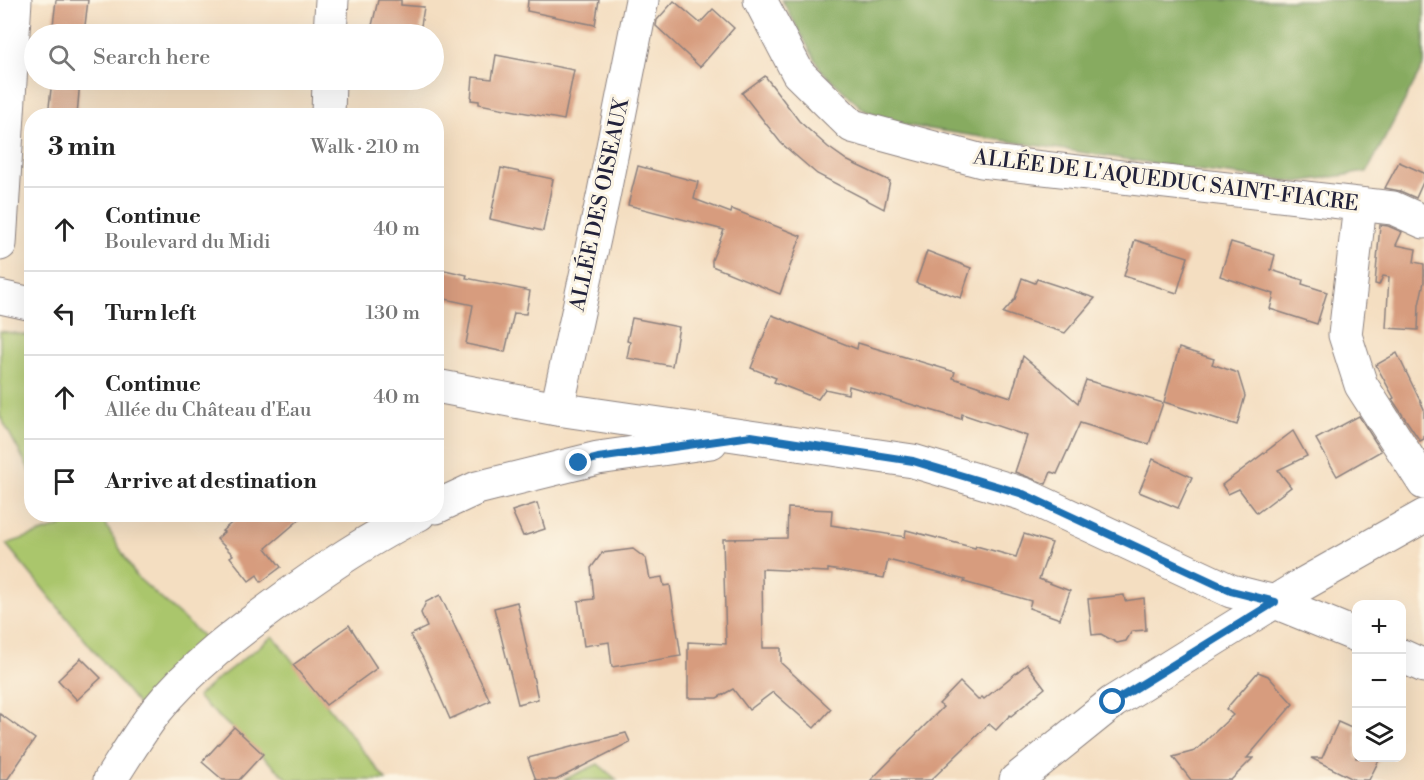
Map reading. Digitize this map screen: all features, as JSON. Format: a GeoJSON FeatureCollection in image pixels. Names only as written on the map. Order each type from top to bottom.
{"type":"FeatureCollection","features":[{"type":"Feature","properties":{"kind":"street"},"geometry":{"type":"LineString","coordinates":[[0,244],[15,0]]}},
{"type":"Feature","properties":{"kind":"street"},"geometry":{"type":"LineString","coordinates":[[331,24],[332,0]]}},
{"type":"Feature","properties":{"kind":"street","name":"ALLÉE DES OISEAUX"},"geometry":{"type":"LineString","coordinates":[[557,409],[603,197],[642,0]]}},
{"type":"Feature","properties":{"kind":"street","name":"ALLÉE DE L'AQUEDUC SAINT-FIACRE"},"geometry":{"type":"LineString","coordinates":[[760,0],[798,73],[852,126],[982,161],[1393,208],[1424,222]]}},
{"type":"Feature","properties":{"kind":"street"},"geometry":{"type":"LineString","coordinates":[[328,108],[329,90]]}},
{"type":"Feature","properties":{"kind":"street"},"geometry":{"type":"LineString","coordinates":[[1360,205],[1345,335],[1361,385],[1424,483]]}},
{"type":"Feature","properties":{"kind":"street"},"geometry":{"type":"LineString","coordinates":[[0,297],[24,302]]}},
{"type":"Feature","properties":{"kind":"street"},"geometry":{"type":"LineString","coordinates":[[444,388],[557,409],[913,461],[1023,494],[1231,591],[1275,602],[1352,633]]}},
{"type":"Feature","properties":{"kind":"street"},"geometry":{"type":"LineString","coordinates":[[444,503],[477,488],[598,458],[751,436]]}},
{"type":"Feature","properties":{"kind":"street"},"geometry":{"type":"LineString","coordinates":[[1016,780],[1113,702],[1275,602],[1424,516]]}},
{"type":"Feature","properties":{"kind":"street"},"geometry":{"type":"LineString","coordinates":[[110,780],[156,711],[196,667],[325,569],[402,522]]}},
{"type":"Feature","properties":{"kind":"street"},"geometry":{"type":"LineString","coordinates":[[1406,658],[1424,666]]}},
{"type":"Feature","properties":{"kind":"green space"},"geometry":{"type":"Polygon","coordinates":[[[782,0],[1424,0],[1424,64],[1367,172],[1297,182],[1203,171],[897,124],[864,110],[821,70],[782,0]]]}},
{"type":"Feature","properties":{"kind":"green space"},"geometry":{"type":"Polygon","coordinates":[[[0,331],[24,335],[24,460],[0,416],[0,331]]]}},
{"type":"Feature","properties":{"kind":"green space"},"geometry":{"type":"Polygon","coordinates":[[[59,522],[104,522],[136,576],[218,650],[151,720],[6,544],[61,526],[59,522]]]}},
{"type":"Feature","properties":{"kind":"green space"},"geometry":{"type":"Polygon","coordinates":[[[273,636],[386,780],[289,780],[197,697],[273,636]]]}},
{"type":"Feature","properties":{"kind":"green space"},"geometry":{"type":"Polygon","coordinates":[[[598,764],[617,780],[563,780],[598,764]]]}},
{"type":"Feature","properties":{"kind":"building"},"geometry":{"type":"Polygon","coordinates":[[[56,0],[88,0],[85,24],[53,24],[56,0]]]}},
{"type":"Feature","properties":{"kind":"building"},"geometry":{"type":"Polygon","coordinates":[[[378,0],[401,0],[401,5],[424,7],[421,24],[372,24],[378,0]]]}},
{"type":"Feature","properties":{"kind":"building"},"geometry":{"type":"Polygon","coordinates":[[[528,0],[599,0],[595,25],[527,11],[528,0]]]}},
{"type":"Feature","properties":{"kind":"building"},"geometry":{"type":"Polygon","coordinates":[[[674,1],[700,23],[713,9],[734,28],[700,67],[656,26],[657,20],[674,1]]]}},
{"type":"Feature","properties":{"kind":"building"},"geometry":{"type":"Polygon","coordinates":[[[496,55],[574,70],[564,120],[479,104],[479,101],[471,100],[473,77],[492,79],[496,55]]]}},
{"type":"Feature","properties":{"kind":"building"},"geometry":{"type":"Polygon","coordinates":[[[765,76],[799,121],[828,147],[848,161],[890,181],[884,209],[817,174],[781,143],[742,93],[765,76]]]}},
{"type":"Feature","properties":{"kind":"building"},"geometry":{"type":"Polygon","coordinates":[[[51,90],[79,90],[78,108],[49,108],[51,90]]]}},
{"type":"Feature","properties":{"kind":"building"},"geometry":{"type":"Polygon","coordinates":[[[1399,162],[1424,173],[1424,180],[1416,198],[1385,188],[1399,162]]]}},
{"type":"Feature","properties":{"kind":"building"},"geometry":{"type":"Polygon","coordinates":[[[638,166],[698,182],[694,199],[731,213],[732,209],[801,236],[780,294],[712,266],[712,260],[724,230],[628,205],[638,166]]]}},
{"type":"Feature","properties":{"kind":"building"},"geometry":{"type":"Polygon","coordinates":[[[501,168],[553,179],[543,231],[490,219],[501,168]]]}},
{"type":"Feature","properties":{"kind":"building"},"geometry":{"type":"Polygon","coordinates":[[[1380,225],[1402,232],[1396,245],[1416,249],[1414,262],[1424,264],[1418,330],[1386,328],[1389,277],[1383,276],[1379,285],[1375,284],[1380,225]]]}},
{"type":"Feature","properties":{"kind":"building"},"geometry":{"type":"Polygon","coordinates":[[[1135,240],[1188,257],[1177,293],[1124,276],[1135,240]]]}},
{"type":"Feature","properties":{"kind":"building"},"geometry":{"type":"Polygon","coordinates":[[[1231,242],[1275,255],[1271,270],[1303,280],[1302,284],[1327,292],[1317,324],[1270,309],[1274,294],[1220,276],[1231,242]]]}},
{"type":"Feature","properties":{"kind":"building"},"geometry":{"type":"Polygon","coordinates":[[[927,251],[971,268],[961,298],[916,283],[927,251]]]}},
{"type":"Feature","properties":{"kind":"building"},"geometry":{"type":"Polygon","coordinates":[[[444,270],[467,275],[466,278],[530,291],[526,314],[514,313],[505,352],[466,344],[473,305],[444,299],[444,270]]]}},
{"type":"Feature","properties":{"kind":"building"},"geometry":{"type":"Polygon","coordinates":[[[1022,278],[1035,283],[1037,279],[1095,298],[1065,333],[1003,313],[1015,299],[1022,278]]]}},
{"type":"Feature","properties":{"kind":"building"},"geometry":{"type":"Polygon","coordinates":[[[772,315],[857,349],[858,343],[955,372],[953,378],[1011,397],[1023,356],[1078,403],[1086,380],[1163,403],[1149,444],[1080,423],[1057,474],[1051,472],[1046,484],[1015,472],[1027,436],[962,414],[961,419],[849,386],[848,394],[825,389],[818,399],[774,382],[776,378],[751,368],[772,315]]]}},
{"type":"Feature","properties":{"kind":"building"},"geometry":{"type":"Polygon","coordinates":[[[632,318],[679,327],[672,366],[627,358],[630,342],[627,341],[632,318]]]}},
{"type":"Feature","properties":{"kind":"building"},"geometry":{"type":"Polygon","coordinates":[[[1179,348],[1214,359],[1212,364],[1238,373],[1245,396],[1237,425],[1164,402],[1179,348]]]}},
{"type":"Feature","properties":{"kind":"building"},"geometry":{"type":"Polygon","coordinates":[[[1397,353],[1424,409],[1424,439],[1420,441],[1392,399],[1394,398],[1376,365],[1397,353]]]}},
{"type":"Feature","properties":{"kind":"building"},"geometry":{"type":"Polygon","coordinates":[[[1359,416],[1381,451],[1337,476],[1316,439],[1359,416]]]}},
{"type":"Feature","properties":{"kind":"building"},"geometry":{"type":"Polygon","coordinates":[[[1293,431],[1307,456],[1278,470],[1291,487],[1257,513],[1239,489],[1228,494],[1222,485],[1293,431]]]}},
{"type":"Feature","properties":{"kind":"building"},"geometry":{"type":"Polygon","coordinates":[[[1153,459],[1192,477],[1178,508],[1139,492],[1153,459]]]}},
{"type":"Feature","properties":{"kind":"building"},"geometry":{"type":"Polygon","coordinates":[[[537,503],[545,529],[523,536],[512,511],[537,503]]]}},
{"type":"Feature","properties":{"kind":"building"},"geometry":{"type":"Polygon","coordinates":[[[788,508],[832,510],[831,525],[905,537],[906,530],[1016,557],[1024,534],[1052,543],[1039,579],[1070,591],[1060,619],[1029,608],[1031,601],[964,582],[965,580],[888,560],[884,578],[828,569],[828,572],[762,569],[763,648],[781,648],[781,663],[831,709],[814,728],[773,692],[749,710],[733,689],[717,698],[688,698],[688,642],[726,644],[723,539],[787,538],[788,508]]]}},
{"type":"Feature","properties":{"kind":"building"},"geometry":{"type":"Polygon","coordinates":[[[233,522],[297,522],[266,548],[281,567],[261,582],[257,575],[249,581],[230,557],[233,555],[217,539],[224,532],[222,531],[233,522]]]}},
{"type":"Feature","properties":{"kind":"building"},"geometry":{"type":"Polygon","coordinates":[[[633,549],[646,559],[650,579],[662,577],[664,586],[670,585],[681,656],[612,667],[609,642],[584,646],[578,601],[594,599],[591,568],[602,553],[633,549]]]}},
{"type":"Feature","properties":{"kind":"building"},"geometry":{"type":"Polygon","coordinates":[[[440,595],[490,701],[450,719],[423,658],[410,635],[427,627],[421,613],[426,602],[440,595]]]}},
{"type":"Feature","properties":{"kind":"building"},"geometry":{"type":"Polygon","coordinates":[[[1124,595],[1125,601],[1144,598],[1146,630],[1132,631],[1126,641],[1117,643],[1101,634],[1092,635],[1088,599],[1124,595]]]}},
{"type":"Feature","properties":{"kind":"building"},"geometry":{"type":"Polygon","coordinates":[[[517,602],[538,699],[518,704],[494,608],[517,602]]]}},
{"type":"Feature","properties":{"kind":"building"},"geometry":{"type":"Polygon","coordinates":[[[349,625],[377,668],[326,705],[293,665],[349,625]]]}},
{"type":"Feature","properties":{"kind":"building"},"geometry":{"type":"Polygon","coordinates":[[[81,658],[101,678],[77,700],[58,680],[81,658]]]}},
{"type":"Feature","properties":{"kind":"building"},"geometry":{"type":"Polygon","coordinates":[[[1027,664],[1045,688],[1010,715],[996,730],[989,724],[931,780],[871,780],[943,707],[939,704],[960,682],[978,700],[982,697],[984,699],[1027,664]]]}},
{"type":"Feature","properties":{"kind":"building"},"geometry":{"type":"Polygon","coordinates":[[[1258,672],[1268,676],[1293,704],[1247,758],[1253,758],[1231,780],[1191,780],[1173,757],[1195,751],[1233,715],[1226,709],[1258,672]]]}},
{"type":"Feature","properties":{"kind":"building"},"geometry":{"type":"Polygon","coordinates":[[[0,714],[35,739],[7,780],[0,780],[0,714]]]}},
{"type":"Feature","properties":{"kind":"building"},"geometry":{"type":"Polygon","coordinates":[[[1338,722],[1352,728],[1352,762],[1378,762],[1369,780],[1355,780],[1311,758],[1322,758],[1338,722]]]}},
{"type":"Feature","properties":{"kind":"building"},"geometry":{"type":"Polygon","coordinates":[[[234,727],[263,754],[239,780],[223,780],[202,762],[234,727]]]}},
{"type":"Feature","properties":{"kind":"building"},"geometry":{"type":"Polygon","coordinates":[[[626,733],[630,742],[556,780],[536,780],[528,758],[626,733]]]}},
{"type":"Feature","properties":{"kind":"route"},"geometry":{"type":"LineString","coordinates":[[579,463],[598,458],[751,436],[913,461],[1023,494],[1231,591],[1275,602],[1113,702]]}}]}
